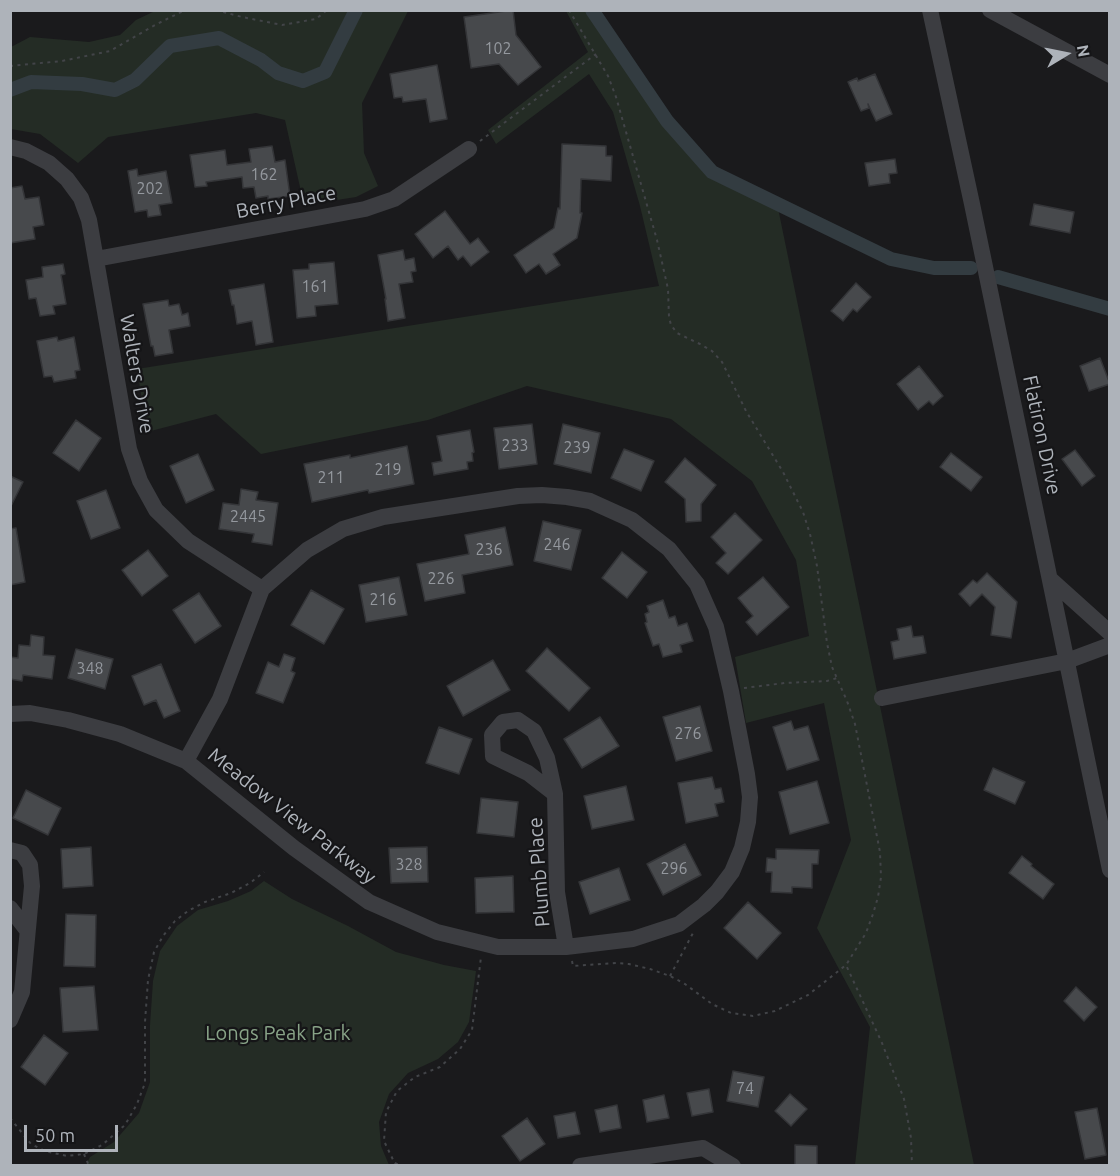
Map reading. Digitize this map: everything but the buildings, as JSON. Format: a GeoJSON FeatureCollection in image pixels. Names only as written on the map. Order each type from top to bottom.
{"type":"FeatureCollection","features":[{"type":"Feature","properties":{"kind":"street","name":"Flatiron Drive"},"geometry":{"type":"LineString","coordinates":[[930,10],[1110,870]]}},
{"type":"Feature","properties":{"kind":"street"},"geometry":{"type":"LineString","coordinates":[[990,10],[1110,75]]}},
{"type":"Feature","properties":{"kind":"street","name":"Walters Drive"},"geometry":{"type":"LineString","coordinates":[[10,147],[26,151],[49,163],[67,179],[81,198],[89,220],[129,449],[140,481],[156,510],[188,541],[262,589]]}},
{"type":"Feature","properties":{"kind":"street","name":"Berry Place"},"geometry":{"type":"LineString","coordinates":[[96,259],[365,209],[394,199],[470,149]]}},
{"type":"Feature","properties":{"kind":"street","name":"Meadow View Parkway"},"geometry":{"type":"LineString","coordinates":[[10,714],[30,713],[68,720],[120,734],[186,761],[294,848],[369,902],[437,932],[482,944],[566,947],[633,939],[679,924],[704,905],[732,872],[748,822],[750,797],[747,774],[716,627],[697,584],[669,549],[632,520],[590,501],[567,497],[518,496],[383,517],[343,529],[307,550],[262,589],[220,699],[186,761]]}},
{"type":"Feature","properties":{"kind":"street"},"geometry":{"type":"LineString","coordinates":[[1050,579],[1110,633]]}},
{"type":"Feature","properties":{"kind":"street"},"geometry":{"type":"LineString","coordinates":[[882,698],[1067,661],[1110,645]]}},
{"type":"Feature","properties":{"kind":"street","name":"Plumb Place"},"geometry":{"type":"LineString","coordinates":[[555,794],[528,773],[493,756],[492,735],[503,722],[518,720],[534,731],[547,758],[555,794],[557,892],[566,947]]}},
{"type":"Feature","properties":{"kind":"street"},"geometry":{"type":"LineString","coordinates":[[10,850],[22,853],[30,865],[32,886],[22,992],[10,1020]]}},
{"type":"Feature","properties":{"kind":"street"},"geometry":{"type":"LineString","coordinates":[[10,908],[27,930]]}},
{"type":"Feature","properties":{"kind":"street"},"geometry":{"type":"LineString","coordinates":[[580,1166],[703,1148],[733,1166]]}},
{"type":"Feature","properties":{"kind":"path"},"geometry":{"type":"LineString","coordinates":[[10,66],[62,61],[110,51],[185,10]]}},
{"type":"Feature","properties":{"kind":"path"},"geometry":{"type":"LineString","coordinates":[[216,10],[282,25],[316,19],[327,10]]}},
{"type":"Feature","properties":{"kind":"path"},"geometry":{"type":"LineString","coordinates":[[569,10],[608,76],[616,97],[657,240],[668,289],[671,325],[677,333],[712,351],[722,362],[746,411],[783,472],[803,512],[815,553],[827,642],[837,678],[855,724],[880,852],[878,897],[873,914],[866,933],[846,965],[808,995],[775,1011],[753,1016],[731,1013],[712,1004],[670,976],[629,964],[602,963],[573,966]]}},
{"type":"Feature","properties":{"kind":"path"},"geometry":{"type":"LineString","coordinates":[[488,135],[596,54]]}},
{"type":"Feature","properties":{"kind":"path"},"geometry":{"type":"LineString","coordinates":[[749,688],[837,678]]}},
{"type":"Feature","properties":{"kind":"path"},"geometry":{"type":"LineString","coordinates":[[10,1118],[31,1144],[45,1151],[67,1156],[84,1154],[102,1146],[125,1125],[137,1104],[145,1083],[145,1022],[148,980],[154,952],[175,921],[188,911],[231,893],[264,872]]}},
{"type":"Feature","properties":{"kind":"path"},"geometry":{"type":"LineString","coordinates":[[670,976],[695,930]]}},
{"type":"Feature","properties":{"kind":"path"},"geometry":{"type":"LineString","coordinates":[[401,1166],[395,1164],[384,1141],[386,1112],[397,1091],[415,1077],[440,1067],[460,1049],[471,1030],[481,963]]}},
{"type":"Feature","properties":{"kind":"path"},"geometry":{"type":"LineString","coordinates":[[846,965],[882,1043],[904,1099],[912,1166]]}},
{"type":"Feature","properties":{"kind":"path"},"geometry":{"type":"LineString","coordinates":[[84,1154],[88,1166]]}},
{"type":"Feature","properties":{"kind":"green space"},"geometry":{"type":"Polygon","coordinates":[[[155,11],[408,11],[362,103],[364,153],[378,186],[356,197],[304,205],[285,120],[256,113],[108,137],[78,163],[40,134],[11,129],[11,47],[30,37],[89,42],[120,35],[136,20],[155,11]]]}},
{"type":"Feature","properties":{"kind":"green space"},"geometry":{"type":"Polygon","coordinates":[[[566,11],[594,11],[645,95],[704,166],[721,180],[778,208],[974,1165],[855,1165],[870,1027],[817,928],[851,840],[824,703],[746,723],[735,657],[809,636],[796,560],[752,481],[671,419],[527,386],[428,420],[261,454],[216,414],[147,432],[137,369],[659,286],[640,206],[613,112],[589,74],[496,144],[488,130],[588,52],[566,11]]]}},
{"type":"Feature","properties":{"kind":"green space","name":"Longs Peak Park"},"geometry":{"type":"Polygon","coordinates":[[[264,881],[292,899],[396,952],[476,971],[469,1022],[458,1042],[438,1059],[408,1073],[389,1094],[379,1122],[381,1146],[389,1165],[86,1165],[90,1157],[114,1142],[139,1113],[150,1082],[153,981],[160,951],[177,926],[198,910],[251,891],[264,881]]]}},
{"type":"Feature","properties":{"kind":"waterway"},"geometry":{"type":"LineString","coordinates":[[10,90],[31,82],[82,84],[115,90],[135,80],[170,46],[219,38],[261,60],[278,73],[303,81],[325,72],[356,10]]}},
{"type":"Feature","properties":{"kind":"waterway"},"geometry":{"type":"LineString","coordinates":[[592,10],[667,121],[712,172],[891,259],[934,268],[971,268]]}},
{"type":"Feature","properties":{"kind":"waterway"},"geometry":{"type":"LineString","coordinates":[[998,277],[1110,309]]}}]}
